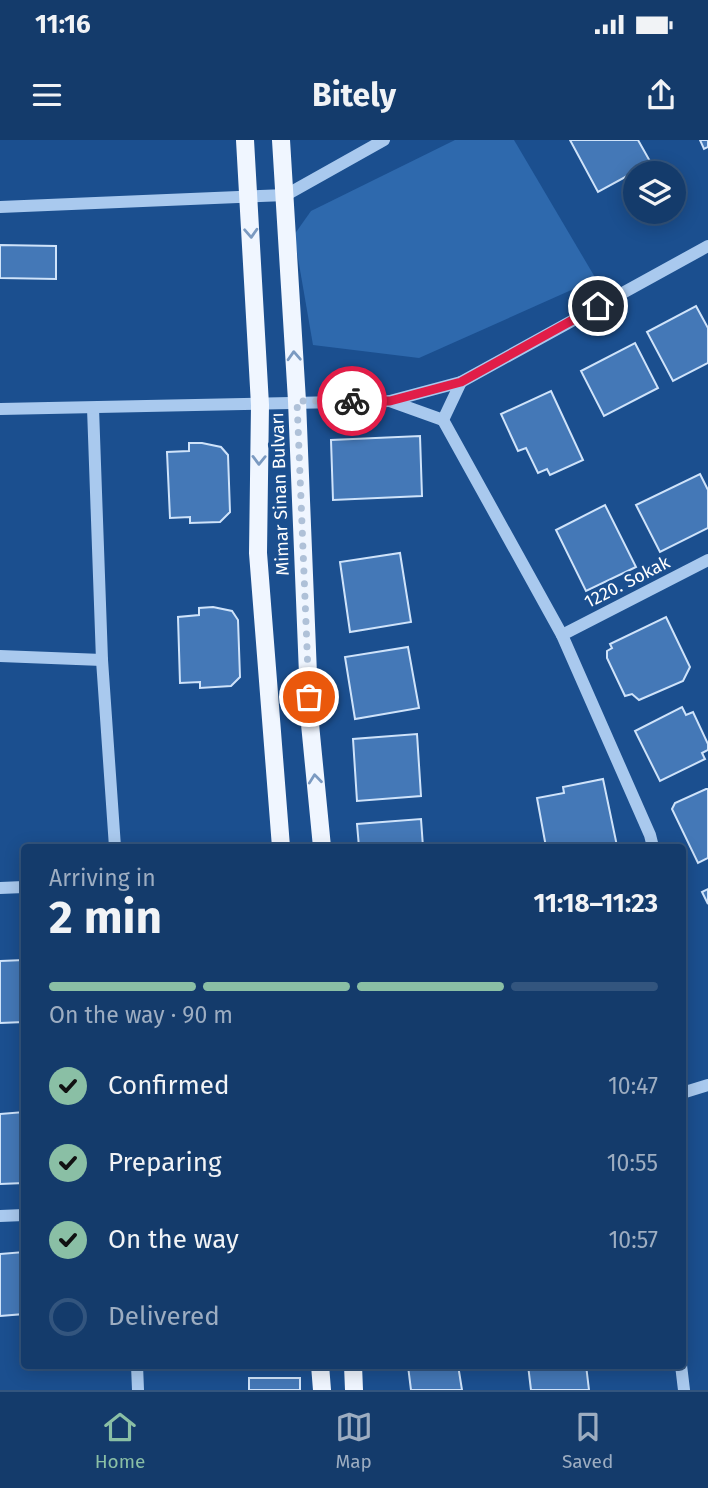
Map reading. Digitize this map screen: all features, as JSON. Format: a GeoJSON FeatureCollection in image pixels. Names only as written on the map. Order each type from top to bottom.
{"type":"FeatureCollection","features":[{"type":"Feature","properties":{"kind":"main road","name":"Mimar Sinan Bulvarı"},"geometry":{"type":"LineString","coordinates":[[245,140],[260,405],[258,553],[281,844]]}},
{"type":"Feature","properties":{"kind":"main road","name":"Mimar Sinan Bulvarı"},"geometry":{"type":"LineString","coordinates":[[281,140],[297,401],[310,724],[322,844]]}},
{"type":"Feature","properties":{"kind":"main road"},"geometry":{"type":"LineString","coordinates":[[320,1369],[322,1390]]}},
{"type":"Feature","properties":{"kind":"main road"},"geometry":{"type":"LineString","coordinates":[[353,1369],[354,1390]]}},
{"type":"Feature","properties":{"kind":"street"},"geometry":{"type":"LineString","coordinates":[[0,206],[286,195],[384,140]]}},
{"type":"Feature","properties":{"kind":"street"},"geometry":{"type":"LineString","coordinates":[[0,409],[390,401],[461,382],[708,246]]}},
{"type":"Feature","properties":{"kind":"street"},"geometry":{"type":"LineString","coordinates":[[443,420],[461,382]]}},
{"type":"Feature","properties":{"kind":"street"},"geometry":{"type":"LineString","coordinates":[[390,401],[443,420],[562,635],[652,844]]}},
{"type":"Feature","properties":{"kind":"street"},"geometry":{"type":"LineString","coordinates":[[93,408],[102,660],[115,844]]}},
{"type":"Feature","properties":{"kind":"street","name":"1220. Sokak"},"geometry":{"type":"LineString","coordinates":[[562,635],[708,559]]}},
{"type":"Feature","properties":{"kind":"street"},"geometry":{"type":"LineString","coordinates":[[0,656],[102,660]]}},
{"type":"Feature","properties":{"kind":"street"},"geometry":{"type":"LineString","coordinates":[[0,888],[21,887]]}},
{"type":"Feature","properties":{"kind":"street"},"geometry":{"type":"LineString","coordinates":[[686,1092],[708,1085]]}},
{"type":"Feature","properties":{"kind":"street"},"geometry":{"type":"LineString","coordinates":[[0,1216],[21,1215]]}},
{"type":"Feature","properties":{"kind":"street"},"geometry":{"type":"LineString","coordinates":[[137,1369],[138,1390]]}},
{"type":"Feature","properties":{"kind":"street"},"geometry":{"type":"LineString","coordinates":[[681,1369],[684,1390]]}},
{"type":"Feature","properties":{"kind":"shaded area"},"geometry":{"type":"Polygon","coordinates":[[[455,140],[514,140],[596,279],[419,358],[313,345],[294,235],[311,211],[455,140]]]}},
{"type":"Feature","properties":{"kind":"building"},"geometry":{"type":"Polygon","coordinates":[[[570,140],[638,140],[650,161],[623,161],[623,178],[598,192],[570,140]]]}},
{"type":"Feature","properties":{"kind":"building"},"geometry":{"type":"Polygon","coordinates":[[[700,140],[708,140],[708,147],[704,149],[700,140]]]}},
{"type":"Feature","properties":{"kind":"building"},"geometry":{"type":"Polygon","coordinates":[[[0,245],[56,246],[56,279],[0,278],[0,245]]]}},
{"type":"Feature","properties":{"kind":"building"},"geometry":{"type":"Polygon","coordinates":[[[696,306],[708,328],[708,363],[673,381],[647,332],[696,306]]]}},
{"type":"Feature","properties":{"kind":"building"},"geometry":{"type":"Polygon","coordinates":[[[635,343],[658,388],[604,416],[581,371],[635,343]]]}},
{"type":"Feature","properties":{"kind":"building"},"geometry":{"type":"Polygon","coordinates":[[[551,391],[583,460],[550,475],[547,469],[538,473],[526,448],[518,451],[501,414],[551,391]]]}},
{"type":"Feature","properties":{"kind":"building"},"geometry":{"type":"Polygon","coordinates":[[[420,436],[422,496],[333,500],[331,440],[420,436]]]}},
{"type":"Feature","properties":{"kind":"building"},"geometry":{"type":"Polygon","coordinates":[[[189,443],[221,447],[228,455],[230,512],[220,522],[190,523],[190,517],[170,518],[167,452],[189,451],[189,443]]]}},
{"type":"Feature","properties":{"kind":"building"},"geometry":{"type":"Polygon","coordinates":[[[700,474],[708,490],[708,528],[660,552],[636,505],[700,474]]]}},
{"type":"Feature","properties":{"kind":"building"},"geometry":{"type":"Polygon","coordinates":[[[605,505],[636,567],[586,591],[556,530],[605,505]]]}},
{"type":"Feature","properties":{"kind":"building"},"geometry":{"type":"Polygon","coordinates":[[[400,553],[411,622],[350,632],[340,562],[400,553]]]}},
{"type":"Feature","properties":{"kind":"building"},"geometry":{"type":"Polygon","coordinates":[[[213,607],[232,611],[238,620],[240,677],[231,686],[200,688],[200,682],[180,683],[178,617],[199,615],[199,608],[213,607]]]}},
{"type":"Feature","properties":{"kind":"building"},"geometry":{"type":"Polygon","coordinates":[[[666,617],[690,667],[683,681],[639,700],[632,694],[625,696],[607,658],[607,651],[612,648],[610,644],[666,617]]]}},
{"type":"Feature","properties":{"kind":"building"},"geometry":{"type":"Polygon","coordinates":[[[408,647],[419,708],[355,719],[345,657],[408,647]]]}},
{"type":"Feature","properties":{"kind":"building"},"geometry":{"type":"Polygon","coordinates":[[[682,707],[686,715],[693,712],[708,744],[708,750],[702,753],[705,759],[660,781],[635,731],[682,707]]]}},
{"type":"Feature","properties":{"kind":"building"},"geometry":{"type":"Polygon","coordinates":[[[417,734],[421,796],[357,801],[353,739],[417,734]]]}},
{"type":"Feature","properties":{"kind":"building"},"geometry":{"type":"Polygon","coordinates":[[[603,779],[617,844],[545,844],[537,798],[564,793],[563,787],[603,779]]]}},
{"type":"Feature","properties":{"kind":"building"},"geometry":{"type":"Polygon","coordinates":[[[706,789],[708,858],[698,863],[672,809],[675,803],[706,789]]]}},
{"type":"Feature","properties":{"kind":"building"},"geometry":{"type":"Polygon","coordinates":[[[421,819],[423,844],[359,844],[357,824],[421,819]]]}},
{"type":"Feature","properties":{"kind":"building"},"geometry":{"type":"Polygon","coordinates":[[[708,889],[708,904],[702,892],[708,889]]]}},
{"type":"Feature","properties":{"kind":"building"},"geometry":{"type":"Polygon","coordinates":[[[21,960],[21,1022],[0,1023],[0,961],[21,960]]]}},
{"type":"Feature","properties":{"kind":"building"},"geometry":{"type":"Polygon","coordinates":[[[21,1112],[21,1183],[0,1184],[0,1114],[21,1112]]]}},
{"type":"Feature","properties":{"kind":"building"},"geometry":{"type":"Polygon","coordinates":[[[21,1252],[21,1314],[0,1316],[0,1254],[21,1252]]]}},
{"type":"Feature","properties":{"kind":"building"},"geometry":{"type":"Polygon","coordinates":[[[408,1369],[459,1369],[462,1390],[411,1390],[408,1369]]]}},
{"type":"Feature","properties":{"kind":"building"},"geometry":{"type":"Polygon","coordinates":[[[528,1369],[586,1369],[589,1390],[531,1390],[528,1369]]]}},
{"type":"Feature","properties":{"kind":"building"},"geometry":{"type":"Polygon","coordinates":[[[249,1378],[300,1378],[300,1390],[249,1390],[249,1378]]]}},
{"type":"Feature","properties":{"kind":"way so far"},"geometry":{"type":"LineString","coordinates":[[309,697],[297,401],[352,401]]}},
{"type":"Feature","properties":{"kind":"route"},"geometry":{"type":"LineString","coordinates":[[352,401],[390,401],[461,382],[598,306]]}}]}
